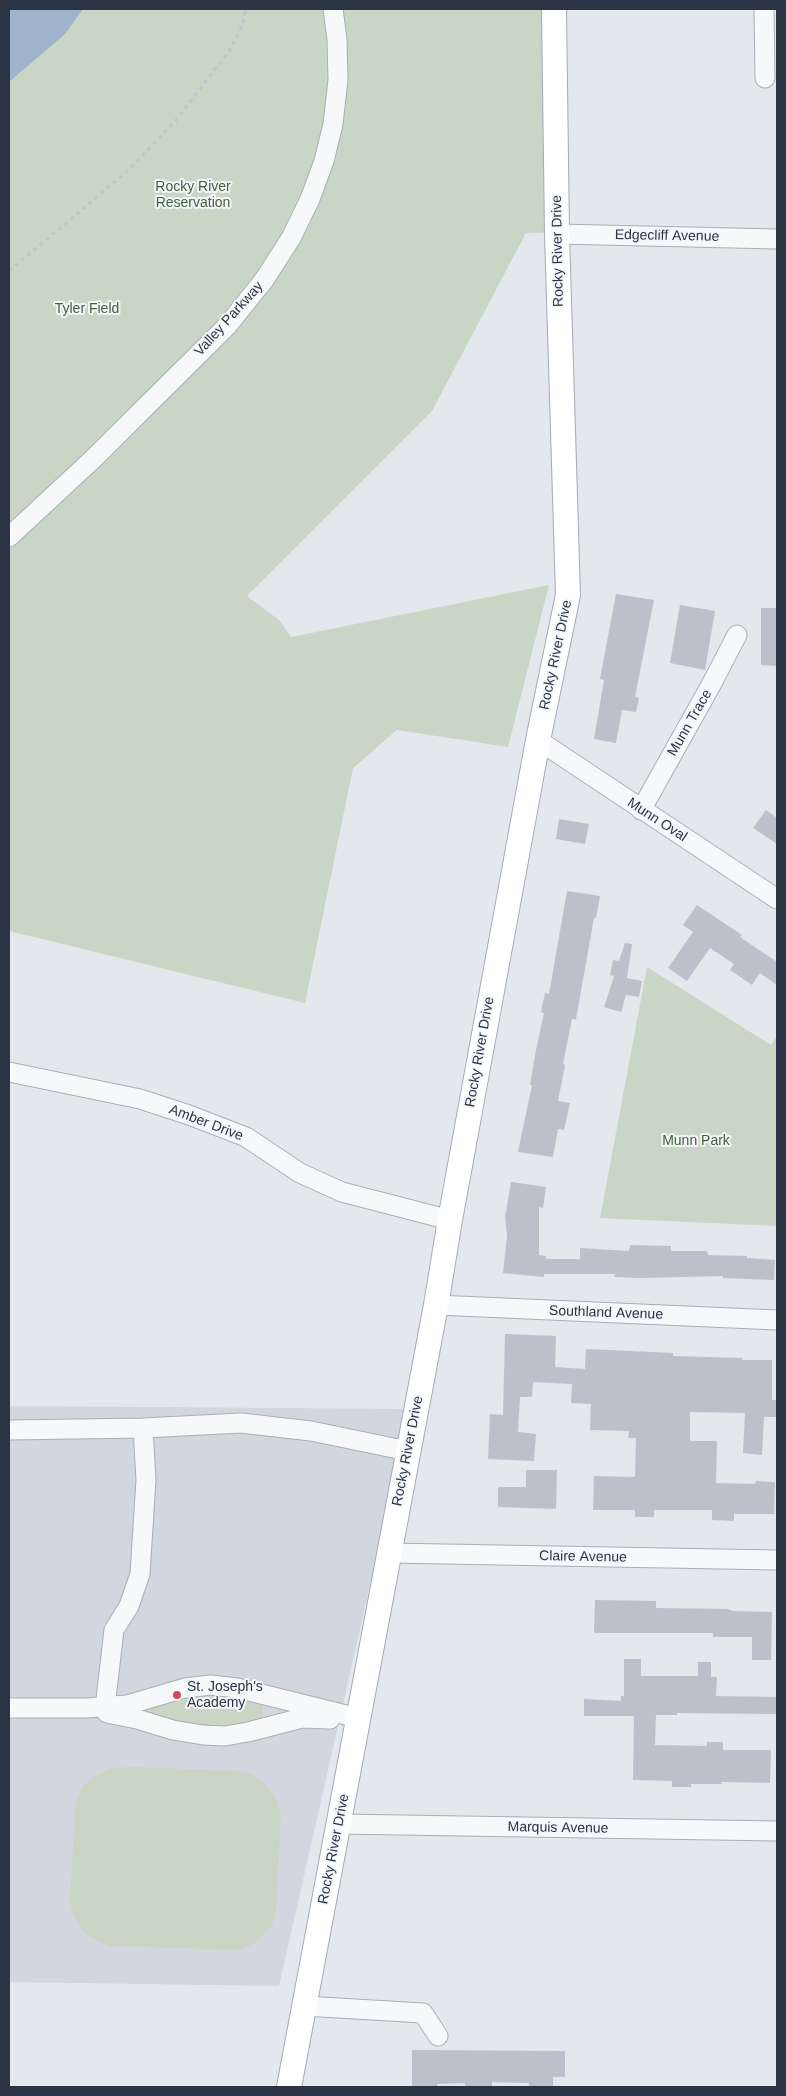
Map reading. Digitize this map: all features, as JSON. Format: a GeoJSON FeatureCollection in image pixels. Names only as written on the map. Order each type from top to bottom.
{"type":"FeatureCollection","features":[{"type":"Feature","properties":{"kind":"main road","name":"Rocky River Drive"},"geometry":{"type":"LineString","coordinates":[[290,2087],[436,1305],[538,740],[568,595],[557,234],[554,9]]}},
{"type":"Feature","properties":{"kind":"street","name":"Valley Parkway"},"geometry":{"type":"LineString","coordinates":[[9,537],[93,459],[227,326],[264,280],[291,238],[310,200],[333,124],[338,80],[337,39],[333,9]]}},
{"type":"Feature","properties":{"kind":"street"},"geometry":{"type":"LineString","coordinates":[[764,9],[765,78]]}},
{"type":"Feature","properties":{"kind":"street","name":"Edgecliff Avenue"},"geometry":{"type":"LineString","coordinates":[[557,234],[777,239]]}},
{"type":"Feature","properties":{"kind":"street","name":"Munn Trace"},"geometry":{"type":"LineString","coordinates":[[641,810],[711,685],[737,634]]}},
{"type":"Feature","properties":{"kind":"street","name":"Munn Oval"},"geometry":{"type":"LineString","coordinates":[[538,740],[777,899]]}},
{"type":"Feature","properties":{"kind":"street","name":"Amber Drive"},"geometry":{"type":"LineString","coordinates":[[9,1072],[140,1099],[190,1115],[246,1137],[300,1173],[342,1192],[450,1220]]}},
{"type":"Feature","properties":{"kind":"street","name":"Southland Avenue"},"geometry":{"type":"LineString","coordinates":[[436,1305],[777,1320]]}},
{"type":"Feature","properties":{"kind":"street"},"geometry":{"type":"LineString","coordinates":[[9,1430],[241,1424],[311,1431],[408,1451]]}},
{"type":"Feature","properties":{"kind":"street"},"geometry":{"type":"LineString","coordinates":[[96,1708],[114,1630],[128,1606],[140,1574],[146,1480],[143,1428]]}},
{"type":"Feature","properties":{"kind":"street","name":"Claire Avenue"},"geometry":{"type":"LineString","coordinates":[[389,1553],[777,1560]]}},
{"type":"Feature","properties":{"kind":"street"},"geometry":{"type":"LineString","coordinates":[[9,1708],[96,1708],[127,1705],[185,1688],[211,1685],[237,1688],[358,1718]]}},
{"type":"Feature","properties":{"kind":"street"},"geometry":{"type":"LineString","coordinates":[[96,1708],[173,1730],[203,1735],[225,1736],[302,1718],[358,1718]]}},
{"type":"Feature","properties":{"kind":"street","name":"Marquis Avenue"},"geometry":{"type":"LineString","coordinates":[[338,1824],[777,1831]]}},
{"type":"Feature","properties":{"kind":"street"},"geometry":{"type":"LineString","coordinates":[[304,2006],[423,2013],[438,2036]]}},
{"type":"Feature","properties":{"kind":"path"},"geometry":{"type":"LineString","coordinates":[[9,271],[128,170],[177,119],[230,50],[242,26],[246,9]]}},
{"type":"Feature","properties":{"kind":"shaded area","name":"St. Joseph's Academy"},"geometry":{"type":"Polygon","coordinates":[[[9,1406],[410,1409],[279,1986],[9,1982],[9,1406]]]}},
{"type":"Feature","properties":{"kind":"green space","name":"Rocky River Reservation"},"geometry":{"type":"Polygon","coordinates":[[[9,9],[552,9],[559,232],[526,233],[432,411],[247,596],[279,620],[291,637],[549,585],[508,747],[397,730],[353,768],[305,1003],[9,931],[9,9]]]}},
{"type":"Feature","properties":{"kind":"green space","name":"Munn Park"},"geometry":{"type":"Polygon","coordinates":[[[647,967],[771,1045],[777,1036],[777,1226],[600,1218],[647,967]]]}},
{"type":"Feature","properties":{"kind":"green space"},"geometry":{"type":"Polygon","coordinates":[[[197,1693],[255,1699],[262,1704],[263,1717],[230,1727],[192,1726],[148,1713],[149,1707],[197,1693]]]}},
{"type":"Feature","properties":{"kind":"green space"},"geometry":{"type":"Polygon","coordinates":[[[134,1767],[236,1771],[252,1774],[264,1783],[275,1796],[281,1816],[276,1909],[272,1926],[261,1938],[251,1945],[239,1950],[109,1946],[90,1937],[82,1930],[72,1911],[70,1900],[75,1807],[78,1797],[83,1786],[94,1777],[111,1768],[134,1767]]]}},
{"type":"Feature","properties":{"kind":"water"},"geometry":{"type":"Polygon","coordinates":[[[9,9],[83,9],[65,34],[9,82],[9,9]]]}},
{"type":"Feature","properties":{"kind":"building"},"geometry":{"type":"Polygon","coordinates":[[[616,594],[654,600],[635,697],[639,698],[636,712],[622,710],[616,743],[594,739],[604,680],[600,679],[616,594]]]}},
{"type":"Feature","properties":{"kind":"building"},"geometry":{"type":"Polygon","coordinates":[[[680,605],[715,611],[705,670],[670,663],[680,605]]]}},
{"type":"Feature","properties":{"kind":"building"},"geometry":{"type":"Polygon","coordinates":[[[761,608],[777,608],[777,666],[761,665],[761,608]]]}},
{"type":"Feature","properties":{"kind":"building"},"geometry":{"type":"Polygon","coordinates":[[[766,810],[777,818],[777,844],[753,828],[766,810]]]}},
{"type":"Feature","properties":{"kind":"building"},"geometry":{"type":"Polygon","coordinates":[[[559,819],[589,824],[585,844],[556,839],[559,819]]]}},
{"type":"Feature","properties":{"kind":"building"},"geometry":{"type":"Polygon","coordinates":[[[567,891],[600,896],[596,918],[594,918],[576,1019],[572,1019],[563,1064],[565,1065],[558,1101],[570,1103],[564,1130],[558,1129],[553,1157],[518,1152],[544,1013],[541,1012],[545,993],[549,994],[567,891]]]}},
{"type":"Feature","properties":{"kind":"building"},"geometry":{"type":"Polygon","coordinates":[[[697,905],[742,935],[740,937],[777,962],[777,985],[760,973],[752,985],[730,970],[734,964],[710,948],[687,981],[668,968],[693,932],[683,925],[697,905]]]}},
{"type":"Feature","properties":{"kind":"building"},"geometry":{"type":"Polygon","coordinates":[[[625,943],[632,944],[627,978],[642,981],[639,997],[626,995],[621,1012],[604,1007],[614,976],[610,975],[613,960],[619,961],[625,943]]]}},
{"type":"Feature","properties":{"kind":"building"},"geometry":{"type":"Polygon","coordinates":[[[511,1182],[546,1187],[543,1208],[539,1207],[539,1255],[546,1256],[546,1259],[580,1259],[580,1248],[629,1251],[630,1245],[671,1246],[671,1251],[707,1251],[708,1255],[747,1256],[747,1258],[775,1260],[774,1280],[723,1278],[723,1276],[614,1277],[615,1274],[544,1274],[544,1277],[503,1273],[507,1236],[505,1217],[511,1182]]]}},
{"type":"Feature","properties":{"kind":"building"},"geometry":{"type":"Polygon","coordinates":[[[505,1334],[556,1336],[555,1367],[585,1369],[586,1349],[673,1353],[673,1356],[772,1360],[772,1400],[777,1400],[777,1417],[764,1417],[762,1455],[743,1453],[745,1413],[690,1412],[690,1441],[717,1441],[716,1483],[755,1484],[756,1481],[775,1482],[774,1514],[734,1514],[734,1521],[712,1520],[712,1510],[654,1510],[654,1517],[635,1517],[635,1510],[593,1510],[594,1476],[635,1477],[636,1438],[628,1438],[629,1431],[590,1430],[591,1404],[571,1403],[572,1384],[533,1382],[532,1397],[520,1397],[518,1432],[536,1434],[534,1461],[488,1459],[490,1414],[503,1415],[505,1334]]]}},
{"type":"Feature","properties":{"kind":"building"},"geometry":{"type":"Polygon","coordinates":[[[526,1470],[557,1470],[556,1509],[498,1507],[498,1487],[526,1487],[526,1470]]]}},
{"type":"Feature","properties":{"kind":"building"},"geometry":{"type":"Polygon","coordinates":[[[595,1600],[656,1601],[656,1608],[772,1612],[771,1660],[752,1660],[752,1637],[713,1637],[713,1633],[594,1633],[595,1600]]]}},
{"type":"Feature","properties":{"kind":"building"},"geometry":{"type":"Polygon","coordinates":[[[624,1659],[641,1659],[641,1676],[698,1676],[698,1662],[711,1662],[711,1677],[717,1677],[716,1696],[777,1697],[777,1714],[677,1713],[677,1715],[656,1715],[655,1745],[707,1746],[707,1742],[723,1742],[723,1750],[771,1750],[770,1783],[722,1782],[722,1784],[691,1784],[691,1787],[672,1787],[672,1781],[633,1780],[634,1716],[584,1716],[584,1699],[621,1701],[621,1696],[624,1696],[624,1659]]]}},
{"type":"Feature","properties":{"kind":"building"},"geometry":{"type":"Polygon","coordinates":[[[412,2050],[565,2051],[565,2077],[553,2077],[553,2087],[529,2087],[529,2083],[492,2082],[492,2087],[465,2087],[465,2083],[437,2084],[437,2087],[412,2087],[412,2050]]]}},
{"type":"Feature","properties":{"kind":"place","name":"St. Joseph's Academy"},"geometry":{"type":"Point","coordinates":[177,1695]}},
{"type":"Feature","properties":{"kind":"park label","name":"Tyler Field"},"geometry":{"type":"Point","coordinates":[87,309]}}]}
